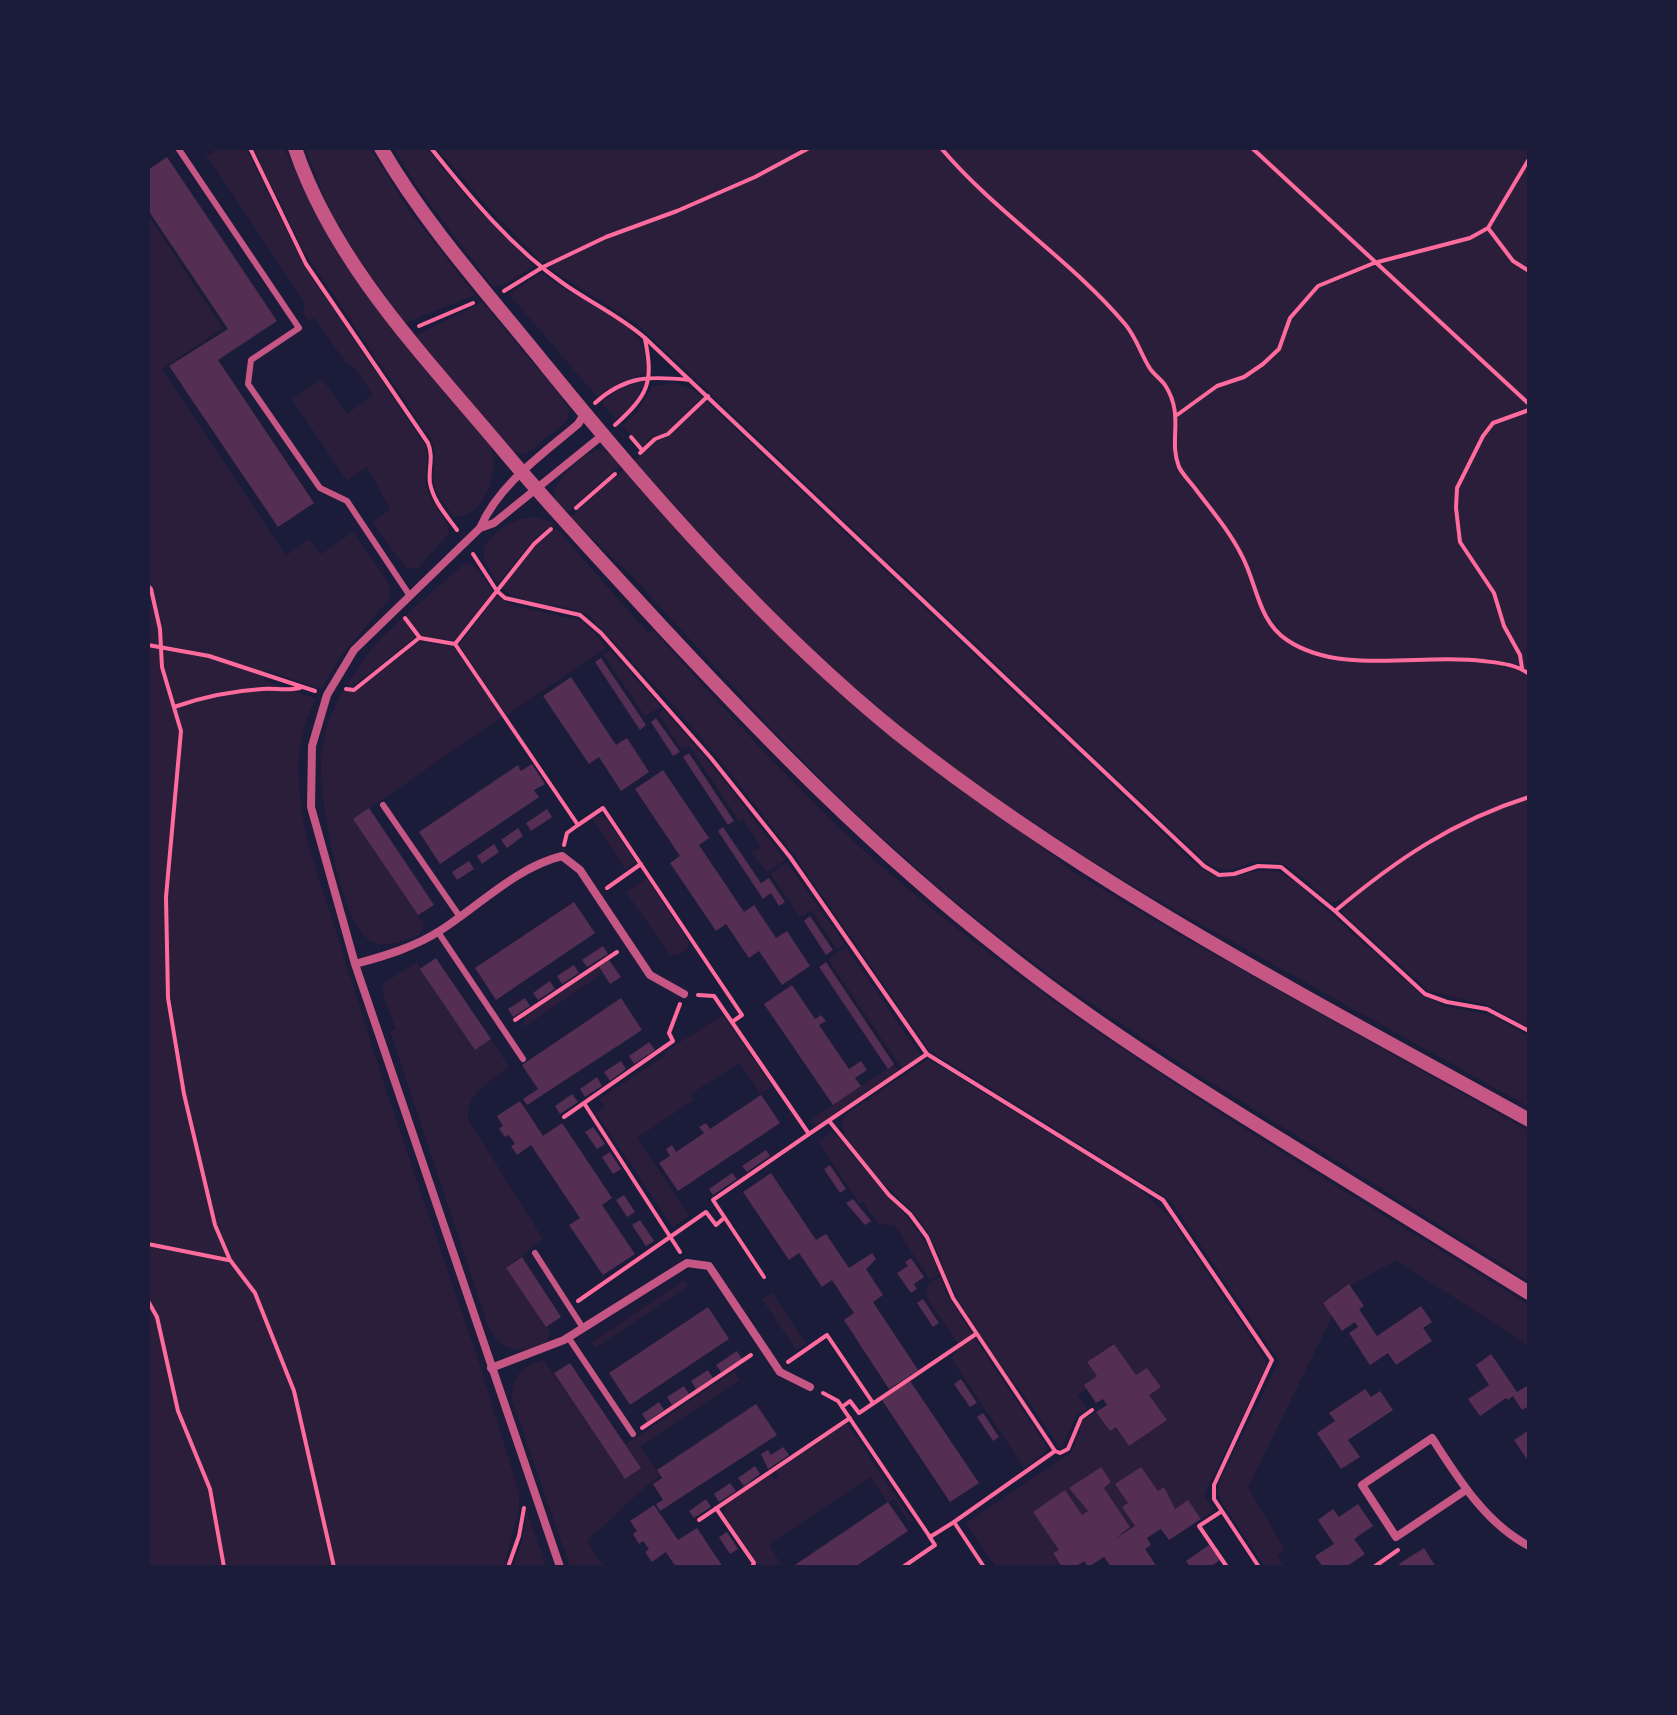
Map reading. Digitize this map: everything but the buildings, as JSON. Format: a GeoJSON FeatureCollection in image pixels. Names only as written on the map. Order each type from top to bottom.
{"type":"FeatureCollection","features":[{"type":"Feature","properties":{"kind":"street"},"geometry":{"type":"LineString","coordinates":[[295,148],[304,174],[352,260],[404,332],[563,520],[765,739],[827,800],[911,876],[999,949],[1100,1023],[1213,1098],[1529,1293]]}},
{"type":"Feature","properties":{"kind":"street"},"geometry":{"type":"LineString","coordinates":[[381,148],[443,239],[628,463],[739,586],[807,654],[895,731],[1063,852],[1115,885],[1529,1120]]}},
{"type":"Feature","properties":{"kind":"street"},"geometry":{"type":"LineString","coordinates":[[560,1567],[355,964],[311,807],[312,746],[327,695],[354,650],[480,528],[487,513],[521,472],[578,424],[585,413]]}},
{"type":"Feature","properties":{"kind":"street"},"geometry":{"type":"LineString","coordinates":[[480,528],[494,523],[604,434]]}},
{"type":"Feature","properties":{"kind":"street"},"geometry":{"type":"LineString","coordinates":[[355,964],[401,951],[438,932],[541,861],[562,856],[580,870],[650,975],[684,994]]}},
{"type":"Feature","properties":{"kind":"street"},"geometry":{"type":"LineString","coordinates":[[491,1368],[568,1337],[687,1263],[709,1266],[778,1369],[810,1387]]}},
{"type":"Feature","properties":{"kind":"street"},"geometry":{"type":"LineString","coordinates":[[1466,1490],[1396,1537],[1362,1485],[1432,1438],[1466,1490],[1511,1536],[1529,1546]]}},
{"type":"Feature","properties":{"kind":"lane"},"geometry":{"type":"LineString","coordinates":[[178,148],[299,328],[251,360],[248,384],[320,488],[347,501],[410,596]]}},
{"type":"Feature","properties":{"kind":"lane"},"geometry":{"type":"LineString","coordinates":[[383,805],[460,917]]}},
{"type":"Feature","properties":{"kind":"lane"},"geometry":{"type":"LineString","coordinates":[[438,932],[523,1059]]}},
{"type":"Feature","properties":{"kind":"lane"},"geometry":{"type":"LineString","coordinates":[[535,1253],[583,1328]]}},
{"type":"Feature","properties":{"kind":"lane"},"geometry":{"type":"LineString","coordinates":[[568,1337],[633,1434]]}},
{"type":"Feature","properties":{"kind":"path"},"geometry":{"type":"LineString","coordinates":[[250,148],[306,264],[428,443],[432,456],[431,486],[435,497],[497,591],[505,598],[524,604],[580,615],[601,633],[711,758],[790,857],[927,1054],[1163,1200],[1272,1360],[1214,1485],[1214,1499],[1259,1567]]}},
{"type":"Feature","properties":{"kind":"path"},"geometry":{"type":"LineString","coordinates":[[431,148],[508,236],[564,284],[626,321],[645,338],[1204,866],[1219,875],[1258,866],[1281,867],[1335,911],[1425,994],[1447,1002],[1487,1009],[1529,1031]]}},
{"type":"Feature","properties":{"kind":"path"},"geometry":{"type":"LineString","coordinates":[[543,267],[606,237],[677,211],[755,177],[809,148]]}},
{"type":"Feature","properties":{"kind":"path"},"geometry":{"type":"LineString","coordinates":[[941,148],[964,175],[1035,236],[1126,325],[1150,369],[1165,385],[1177,415],[1175,442],[1179,466],[1224,524],[1244,558],[1264,616],[1285,639],[1316,656],[1394,660],[1469,659],[1500,663],[1529,674]]}},
{"type":"Feature","properties":{"kind":"path"},"geometry":{"type":"LineString","coordinates":[[1252,148],[1529,404]]}},
{"type":"Feature","properties":{"kind":"path"},"geometry":{"type":"LineString","coordinates":[[1177,415],[1217,386],[1244,377],[1279,349],[1290,318],[1318,286],[1374,263],[1470,238],[1488,228],[1529,159]]}},
{"type":"Feature","properties":{"kind":"path"},"geometry":{"type":"LineString","coordinates":[[1488,228],[1513,261],[1529,271]]}},
{"type":"Feature","properties":{"kind":"path"},"geometry":{"type":"LineString","coordinates":[[604,434],[644,395],[650,377],[645,338]]}},
{"type":"Feature","properties":{"kind":"path"},"geometry":{"type":"LineString","coordinates":[[585,413],[622,384],[650,377],[690,380]]}},
{"type":"Feature","properties":{"kind":"path"},"geometry":{"type":"LineString","coordinates":[[455,644],[534,544],[655,439],[668,434],[708,396]]}},
{"type":"Feature","properties":{"kind":"path"},"geometry":{"type":"LineString","coordinates":[[1522,669],[1520,655],[1504,626],[1494,593],[1460,542],[1456,508],[1457,488],[1483,436],[1493,423],[1529,410]]}},
{"type":"Feature","properties":{"kind":"path"},"geometry":{"type":"LineString","coordinates":[[148,586],[151,589],[162,667],[181,731],[166,897],[168,998],[184,1094],[215,1225],[230,1260],[255,1293],[294,1391],[334,1567]]}},
{"type":"Feature","properties":{"kind":"path"},"geometry":{"type":"LineString","coordinates":[[395,610],[420,638],[455,644],[578,825]]}},
{"type":"Feature","properties":{"kind":"path"},"geometry":{"type":"LineString","coordinates":[[327,695],[342,689],[354,690],[420,638]]}},
{"type":"Feature","properties":{"kind":"path"},"geometry":{"type":"LineString","coordinates":[[148,645],[209,656],[302,687],[283,691],[231,692],[174,707]]}},
{"type":"Feature","properties":{"kind":"path"},"geometry":{"type":"LineString","coordinates":[[1335,911],[1386,868],[1436,836],[1502,805],[1529,797]]}},
{"type":"Feature","properties":{"kind":"path"},"geometry":{"type":"LineString","coordinates":[[562,856],[567,833],[603,808],[742,1015],[732,1022]]}},
{"type":"Feature","properties":{"kind":"path"},"geometry":{"type":"LineString","coordinates":[[597,895],[641,864]]}},
{"type":"Feature","properties":{"kind":"path"},"geometry":{"type":"LineString","coordinates":[[515,1020],[629,944]]}},
{"type":"Feature","properties":{"kind":"path"},"geometry":{"type":"LineString","coordinates":[[564,1117],[673,1041],[669,1033],[684,994],[714,996],[809,1134]]}},
{"type":"Feature","properties":{"kind":"path"},"geometry":{"type":"LineString","coordinates":[[764,1277],[713,1200],[927,1054]]}},
{"type":"Feature","properties":{"kind":"path"},"geometry":{"type":"LineString","coordinates":[[584,1103],[687,1263]]}},
{"type":"Feature","properties":{"kind":"path"},"geometry":{"type":"LineString","coordinates":[[830,1122],[927,1237],[953,1298],[1055,1451],[1060,1453],[1068,1449],[1081,1418],[1092,1410]]}},
{"type":"Feature","properties":{"kind":"path"},"geometry":{"type":"LineString","coordinates":[[569,1307],[706,1212],[716,1225],[724,1218]]}},
{"type":"Feature","properties":{"kind":"path"},"geometry":{"type":"LineString","coordinates":[[148,1244],[230,1260]]}},
{"type":"Feature","properties":{"kind":"path"},"geometry":{"type":"LineString","coordinates":[[148,1301],[157,1317],[178,1411],[210,1489],[224,1567]]}},
{"type":"Feature","properties":{"kind":"path"},"geometry":{"type":"LineString","coordinates":[[842,1407],[850,1401],[859,1413],[977,1333]]}},
{"type":"Feature","properties":{"kind":"path"},"geometry":{"type":"LineString","coordinates":[[778,1369],[827,1335],[873,1403]]}},
{"type":"Feature","properties":{"kind":"path"},"geometry":{"type":"LineString","coordinates":[[633,1434],[763,1347]]}},
{"type":"Feature","properties":{"kind":"path"},"geometry":{"type":"LineString","coordinates":[[810,1387],[838,1401],[935,1545],[903,1567]]}},
{"type":"Feature","properties":{"kind":"path"},"geometry":{"type":"LineString","coordinates":[[699,1520],[850,1418]]}},
{"type":"Feature","properties":{"kind":"path"},"geometry":{"type":"LineString","coordinates":[[928,1534],[930,1537],[954,1522],[1055,1451]]}},
{"type":"Feature","properties":{"kind":"path"},"geometry":{"type":"LineString","coordinates":[[508,1567],[519,1536],[524,1507],[536,1501]]}},
{"type":"Feature","properties":{"kind":"path"},"geometry":{"type":"LineString","coordinates":[[716,1508],[754,1563],[752,1567]]}},
{"type":"Feature","properties":{"kind":"path"},"geometry":{"type":"LineString","coordinates":[[1222,1511],[1199,1526],[1227,1567]]}},
{"type":"Feature","properties":{"kind":"path"},"geometry":{"type":"LineString","coordinates":[[954,1522],[984,1567]]}},
{"type":"Feature","properties":{"kind":"path"},"geometry":{"type":"LineString","coordinates":[[1374,1567],[1400,1548],[1396,1537]]}},
{"type":"Feature","properties":{"kind":"shaded area"},"geometry":{"type":"Polygon","coordinates":[[[212,148],[246,148],[304,266],[425,445],[426,485],[449,533],[418,568],[406,568],[372,523],[390,509],[367,467],[347,481],[292,399],[322,379],[347,414],[373,395],[315,318],[309,321],[303,313],[305,303],[210,160],[204,158],[214,152],[212,148]]]}},
{"type":"Feature","properties":{"kind":"shaded area"},"geometry":{"type":"Polygon","coordinates":[[[253,148],[284,148],[314,207],[490,445],[493,456],[491,480],[481,503],[473,511],[453,516],[440,499],[434,481],[432,441],[303,250],[253,148]]]}},
{"type":"Feature","properties":{"kind":"shaded area"},"geometry":{"type":"Polygon","coordinates":[[[305,148],[370,148],[410,212],[475,295],[405,323],[356,255],[330,211],[305,148]]]}},
{"type":"Feature","properties":{"kind":"shaded area"},"geometry":{"type":"Polygon","coordinates":[[[394,148],[426,148],[467,198],[534,266],[506,284],[493,287],[415,184],[394,148]]]}},
{"type":"Feature","properties":{"kind":"shaded area"},"geometry":{"type":"Polygon","coordinates":[[[437,148],[1529,148],[1529,1027],[1487,1005],[1429,991],[1343,914],[1348,906],[1340,899],[1331,903],[1286,866],[1259,861],[1223,869],[1203,860],[637,324],[549,268],[545,260],[541,262],[437,148]]]}},
{"type":"Feature","properties":{"kind":"shaded area"},"geometry":{"type":"Polygon","coordinates":[[[148,215],[223,328],[162,369],[286,556],[309,539],[321,554],[353,532],[391,586],[388,601],[343,653],[321,689],[265,670],[264,680],[316,699],[305,724],[299,757],[301,803],[309,847],[389,1099],[480,1365],[519,1493],[519,1508],[504,1567],[148,1567],[148,215]]]}},
{"type":"Feature","properties":{"kind":"shaded area"},"geometry":{"type":"Polygon","coordinates":[[[542,273],[629,328],[642,345],[647,373],[624,381],[597,397],[509,294],[542,273]]]}},
{"type":"Feature","properties":{"kind":"shaded area"},"geometry":{"type":"Polygon","coordinates":[[[482,302],[569,409],[567,421],[526,454],[513,452],[415,336],[482,302]]]}},
{"type":"Feature","properties":{"kind":"shaded area"},"geometry":{"type":"Polygon","coordinates":[[[646,380],[631,407],[616,419],[601,402],[621,388],[646,380]]]}},
{"type":"Feature","properties":{"kind":"shaded area"},"geometry":{"type":"Polygon","coordinates":[[[673,383],[702,397],[666,433],[652,437],[642,447],[623,426],[636,413],[652,387],[673,383]]]}},
{"type":"Feature","properties":{"kind":"shaded area"},"geometry":{"type":"Polygon","coordinates":[[[706,401],[1198,867],[1226,877],[1257,871],[1280,874],[1295,882],[1425,998],[1445,1006],[1493,1016],[1529,1037],[1529,1107],[1084,856],[966,777],[809,649],[634,461],[656,441],[669,437],[706,401]]]}},
{"type":"Feature","properties":{"kind":"shaded area"},"geometry":{"type":"Polygon","coordinates":[[[596,450],[605,451],[622,464],[566,513],[554,497],[558,483],[576,463],[596,450]]]}},
{"type":"Feature","properties":{"kind":"shaded area"},"geometry":{"type":"Polygon","coordinates":[[[625,468],[735,590],[1072,871],[1181,936],[1529,1131],[1529,1281],[1169,1056],[1054,978],[940,889],[852,810],[763,720],[637,581],[570,517],[625,468]]]}},
{"type":"Feature","properties":{"kind":"shaded area"},"geometry":{"type":"Polygon","coordinates":[[[535,517],[555,523],[532,542],[498,583],[484,560],[484,547],[506,526],[535,517]]]}},
{"type":"Feature","properties":{"kind":"shaded area"},"geometry":{"type":"Polygon","coordinates":[[[556,528],[648,633],[653,630],[799,788],[893,876],[967,937],[1123,1049],[1284,1154],[1529,1305],[1529,1346],[1396,1260],[1340,1292],[1332,1317],[1248,1487],[1285,1550],[1277,1556],[1284,1567],[1265,1567],[1222,1503],[1218,1490],[1220,1480],[1279,1361],[1170,1200],[929,1050],[794,855],[674,706],[588,615],[521,599],[502,588],[535,545],[556,528]]]}},
{"type":"Feature","properties":{"kind":"shaded area"},"geometry":{"type":"Polygon","coordinates":[[[465,563],[478,570],[493,592],[454,641],[422,637],[406,615],[465,563]]]}},
{"type":"Feature","properties":{"kind":"shaded area"},"geometry":{"type":"Polygon","coordinates":[[[496,596],[514,606],[583,621],[607,647],[507,715],[459,645],[496,596]]]}},
{"type":"Feature","properties":{"kind":"shaded area"},"geometry":{"type":"Polygon","coordinates":[[[402,618],[417,636],[353,686],[346,685],[373,647],[402,618]]]}},
{"type":"Feature","properties":{"kind":"shaded area"},"geometry":{"type":"Polygon","coordinates":[[[419,641],[454,647],[502,717],[354,819],[424,925],[419,935],[383,944],[371,941],[360,930],[341,886],[328,829],[321,778],[323,742],[343,690],[355,692],[419,641]]]}},
{"type":"Feature","properties":{"kind":"shaded area"},"geometry":{"type":"Polygon","coordinates":[[[610,650],[661,707],[645,716],[603,654],[610,650]]]}},
{"type":"Feature","properties":{"kind":"shaded area"},"geometry":{"type":"Polygon","coordinates":[[[663,709],[720,775],[785,860],[767,872],[751,853],[761,847],[743,819],[739,821],[689,746],[682,750],[659,715],[663,709]]]}},
{"type":"Feature","properties":{"kind":"shaded area"},"geometry":{"type":"Polygon","coordinates":[[[596,816],[606,818],[636,862],[625,869],[592,819],[596,816]]]}},
{"type":"Feature","properties":{"kind":"shaded area"},"geometry":{"type":"Polygon","coordinates":[[[787,862],[845,945],[837,950],[811,910],[800,917],[770,874],[787,862]]]}},
{"type":"Feature","properties":{"kind":"shaded area"},"geometry":{"type":"Polygon","coordinates":[[[647,878],[688,941],[688,948],[679,954],[670,955],[626,892],[647,878]]]}},
{"type":"Feature","properties":{"kind":"shaded area"},"geometry":{"type":"Polygon","coordinates":[[[846,947],[921,1056],[902,1069],[828,959],[846,947]]]}},
{"type":"Feature","properties":{"kind":"shaded area"},"geometry":{"type":"Polygon","coordinates":[[[417,962],[475,1050],[491,1039],[509,1067],[475,1095],[468,1110],[468,1119],[543,1239],[506,1268],[549,1330],[549,1339],[532,1348],[523,1350],[506,1346],[499,1342],[488,1326],[390,1031],[396,1029],[384,997],[383,984],[417,962]]]}},
{"type":"Feature","properties":{"kind":"shaded area"},"geometry":{"type":"Polygon","coordinates":[[[598,967],[602,974],[524,1027],[524,1016],[598,967]]]}},
{"type":"Feature","properties":{"kind":"shaded area"},"geometry":{"type":"Polygon","coordinates":[[[723,1015],[772,1087],[761,1094],[739,1063],[691,1094],[694,1100],[637,1138],[689,1216],[673,1227],[596,1113],[605,1107],[599,1099],[723,1015]]]}},
{"type":"Feature","properties":{"kind":"shaded area"},"geometry":{"type":"Polygon","coordinates":[[[928,1059],[1139,1188],[1168,1215],[1265,1359],[1266,1368],[1204,1495],[1214,1510],[1201,1519],[1188,1500],[1175,1509],[1164,1488],[1158,1491],[1141,1467],[1116,1484],[1128,1503],[1122,1507],[1135,1526],[1115,1539],[1130,1527],[1104,1488],[1111,1482],[1100,1467],[1069,1488],[1088,1511],[1082,1515],[1065,1491],[1034,1512],[1059,1550],[1053,1554],[1062,1567],[996,1567],[966,1523],[1072,1452],[1083,1420],[1096,1412],[1110,1431],[1116,1427],[1129,1446],[1166,1419],[1149,1395],[1161,1387],[1147,1368],[1136,1375],[1113,1343],[1087,1362],[1097,1376],[1084,1384],[1087,1389],[1078,1396],[1087,1409],[1076,1416],[1061,1449],[967,1314],[924,1226],[873,1172],[844,1134],[841,1123],[845,1115],[928,1059]]]}},
{"type":"Feature","properties":{"kind":"shaded area"},"geometry":{"type":"Polygon","coordinates":[[[894,1064],[899,1071],[816,1128],[809,1121],[894,1064]]]}},
{"type":"Feature","properties":{"kind":"shaded area"},"geometry":{"type":"Polygon","coordinates":[[[835,1134],[909,1219],[929,1248],[939,1274],[930,1280],[894,1225],[878,1224],[863,1202],[860,1204],[818,1142],[835,1134]]]}},
{"type":"Feature","properties":{"kind":"shaded area"},"geometry":{"type":"Polygon","coordinates":[[[940,1277],[946,1293],[973,1335],[958,1344],[925,1295],[929,1284],[940,1277]]]}},
{"type":"Feature","properties":{"kind":"shaded area"},"geometry":{"type":"Polygon","coordinates":[[[684,1280],[688,1286],[596,1348],[592,1342],[684,1280]]]}},
{"type":"Feature","properties":{"kind":"shaded area"},"geometry":{"type":"Polygon","coordinates":[[[772,1293],[806,1344],[796,1350],[762,1299],[772,1293]]]}},
{"type":"Feature","properties":{"kind":"shaded area"},"geometry":{"type":"Polygon","coordinates":[[[974,1337],[1047,1447],[1046,1452],[1024,1468],[951,1358],[958,1348],[974,1337]]]}},
{"type":"Feature","properties":{"kind":"shaded area"},"geometry":{"type":"Polygon","coordinates":[[[544,1360],[625,1479],[625,1445],[734,1371],[740,1380],[641,1446],[660,1476],[587,1541],[604,1567],[570,1567],[512,1400],[519,1373],[529,1365],[544,1360]]]}},
{"type":"Feature","properties":{"kind":"shaded area"},"geometry":{"type":"Polygon","coordinates":[[[847,1423],[912,1520],[909,1522],[894,1499],[888,1503],[870,1477],[769,1545],[783,1567],[759,1567],[724,1515],[726,1504],[771,1474],[774,1479],[779,1476],[776,1471],[847,1423]]]}},
{"type":"Feature","properties":{"kind":"shaded area"},"geometry":{"type":"Polygon","coordinates":[[[527,1513],[547,1567],[513,1567],[522,1542],[527,1513]]]}}]}
